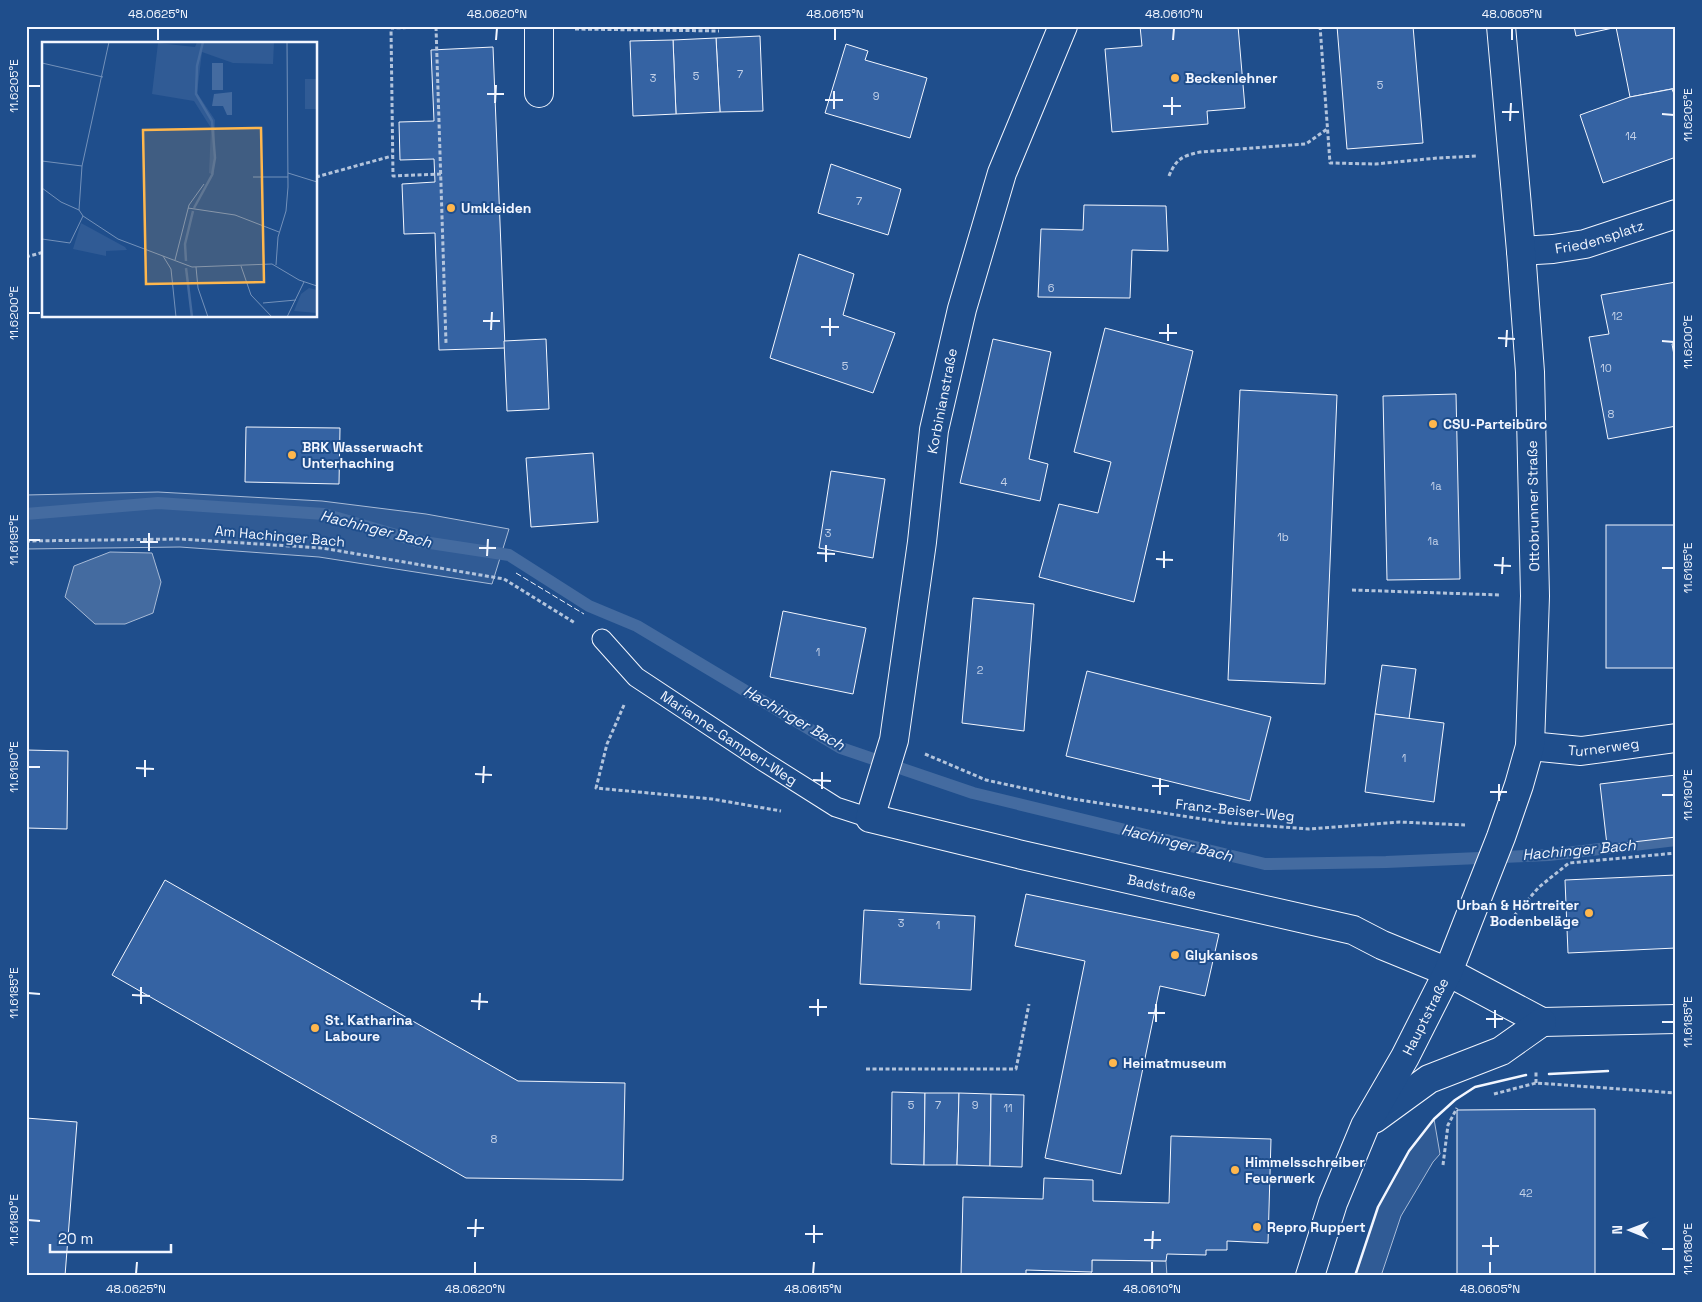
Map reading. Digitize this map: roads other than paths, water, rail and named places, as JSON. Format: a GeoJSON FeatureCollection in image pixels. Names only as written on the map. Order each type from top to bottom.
{"type":"FeatureCollection","features":[{"type":"Feature","properties":{"kind":"street","name":"Korbinianstraße"},"geometry":{"type":"LineString","coordinates":[[870,818],[894,742],[922,542],[934,430],[962,309],[1002,173],[1062,26]]}},
{"type":"Feature","properties":{"kind":"street","name":"Ottobrunner Straße"},"geometry":{"type":"LineString","coordinates":[[1448,972],[1501,837],[1530,746],[1535,596],[1530,372],[1501,26]]}},
{"type":"Feature","properties":{"kind":"street"},"geometry":{"type":"LineString","coordinates":[[539,27],[539,93]]}},
{"type":"Feature","properties":{"kind":"street","name":"Friedensplatz"},"geometry":{"type":"LineString","coordinates":[[1521,251],[1585,244],[1676,214]]}},
{"type":"Feature","properties":{"kind":"street","name":"Turnerweg"},"geometry":{"type":"LineString","coordinates":[[1530,746],[1581,751],[1676,738]]}},
{"type":"Feature","properties":{"kind":"street","name":"Badstraße"},"geometry":{"type":"LineString","coordinates":[[870,818],[1018,854],[1353,930],[1382,945],[1448,972]]}},
{"type":"Feature","properties":{"kind":"street","name":"Hauptstraße"},"geometry":{"type":"LineString","coordinates":[[1310,1276],[1333,1203],[1365,1126],[1405,1057],[1448,972],[1542,1022],[1676,1019]]}},
{"type":"Feature","properties":{"kind":"street"},"geometry":{"type":"LineString","coordinates":[[1365,1126],[1429,1079],[1501,1051],[1542,1022]]}},
{"type":"Feature","properties":{"kind":"lane","name":"Marianne-Gamperl-Weg"},"geometry":{"type":"LineString","coordinates":[[602,639],[636,677],[763,761],[836,806],[870,818]]}},
{"type":"Feature","properties":{"kind":"waterway","name":"Hachinger Bach"},"geometry":{"type":"LineString","coordinates":[[26,514],[158,503],[324,514],[417,541],[509,555],[589,606],[637,626],[841,748],[973,793],[1265,864],[1386,862],[1549,855],[1676,840]]}},
{"type":"Feature","properties":{"kind":"place","name":"Beckenlehner"},"geometry":{"type":"Point","coordinates":[1175,78]}},
{"type":"Feature","properties":{"kind":"place","name":"Umkleiden"},"geometry":{"type":"Point","coordinates":[451,208]}},
{"type":"Feature","properties":{"kind":"place","name":"CSU-Parteibüro"},"geometry":{"type":"Point","coordinates":[1433,424]}},
{"type":"Feature","properties":{"kind":"place","name":"BRK Wasserwacht Unterhaching"},"geometry":{"type":"Point","coordinates":[292,455]}},
{"type":"Feature","properties":{"kind":"place","name":"Urban & Hörtreiter Bodenbeläge"},"geometry":{"type":"Point","coordinates":[1589,913]}},
{"type":"Feature","properties":{"kind":"place","name":"Glykanisos"},"geometry":{"type":"Point","coordinates":[1175,955]}},
{"type":"Feature","properties":{"kind":"place","name":"St. Katharina Laboure"},"geometry":{"type":"Point","coordinates":[315,1028]}},
{"type":"Feature","properties":{"kind":"place","name":"Heimatmuseum"},"geometry":{"type":"Point","coordinates":[1113,1063]}},
{"type":"Feature","properties":{"kind":"place","name":"Himmelsschreiber Feuerwerk"},"geometry":{"type":"Point","coordinates":[1235,1170]}},
{"type":"Feature","properties":{"kind":"place","name":"Repro Ruppert"},"geometry":{"type":"Point","coordinates":[1257,1227]}}]}
